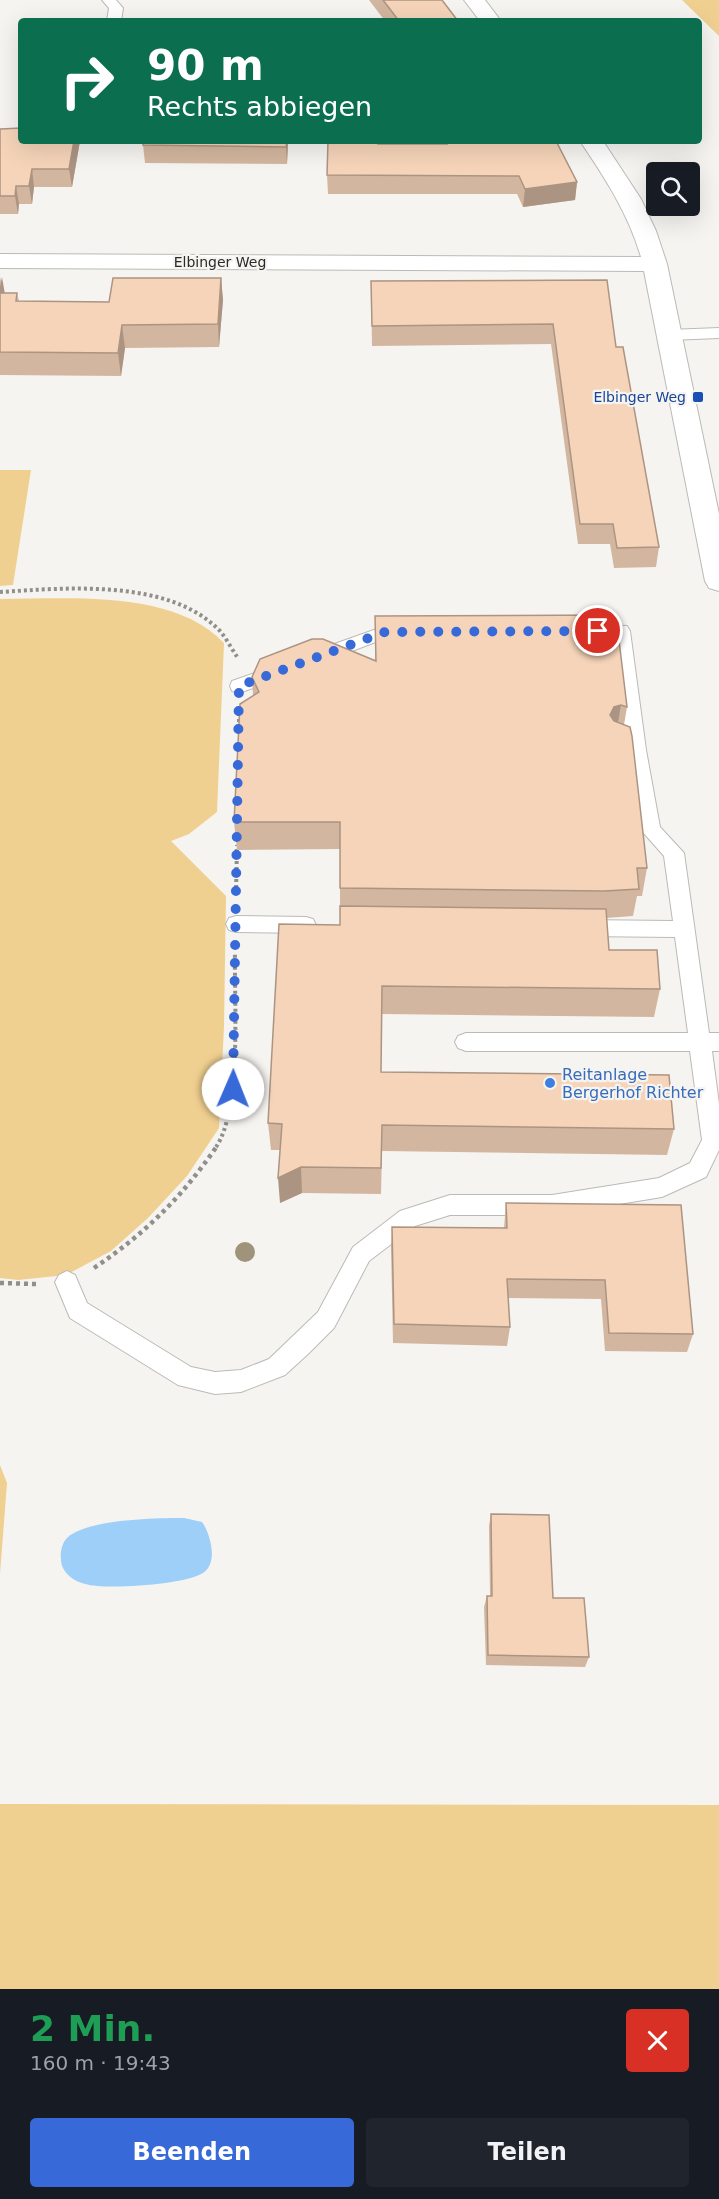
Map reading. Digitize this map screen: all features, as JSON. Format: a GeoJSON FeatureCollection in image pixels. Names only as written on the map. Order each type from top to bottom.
{"type":"FeatureCollection","features":[{"type":"Feature","properties":{"kind":"street"},"geometry":{"type":"LineString","coordinates":[[474,0],[489,18]]}},
{"type":"Feature","properties":{"kind":"street"},"geometry":{"type":"LineString","coordinates":[[593,144],[632,202],[646,231],[712,518],[719,581]]}},
{"type":"Feature","properties":{"kind":"street","name":"Elbinger Weg"},"geometry":{"type":"LineString","coordinates":[[0,261],[655,264]]}},
{"type":"Feature","properties":{"kind":"lane"},"geometry":{"type":"LineString","coordinates":[[109,0],[116,8],[114,18]]}},
{"type":"Feature","properties":{"kind":"lane"},"geometry":{"type":"LineString","coordinates":[[669,335],[719,333]]}},
{"type":"Feature","properties":{"kind":"lane"},"geometry":{"type":"LineString","coordinates":[[67,1282],[78,1310],[186,1377],[215,1383],[241,1381],[277,1367],[302,1345],[326,1320],[339,1299],[351,1270],[362,1254],[408,1218],[450,1205],[552,1205],[662,1188],[698,1170],[713,1140],[710,1042],[684,929],[674,853],[651,830],[627,747],[621,631],[574,631]]}},
{"type":"Feature","properties":{"kind":"lane"},"geometry":{"type":"LineString","coordinates":[[239,686],[385,632],[420,632]]}},
{"type":"Feature","properties":{"kind":"lane"},"geometry":{"type":"LineString","coordinates":[[236,924],[330,925]]}},
{"type":"Feature","properties":{"kind":"lane"},"geometry":{"type":"LineString","coordinates":[[555,927],[684,929]]}},
{"type":"Feature","properties":{"kind":"lane"},"geometry":{"type":"LineString","coordinates":[[466,1042],[710,1042]]}},
{"type":"Feature","properties":{"kind":"path"},"geometry":{"type":"LineString","coordinates":[[0,592],[74,588],[141,595],[173,602],[206,616],[221,630],[232,645],[240,662],[239,733]]}},
{"type":"Feature","properties":{"kind":"path"},"geometry":{"type":"LineString","coordinates":[[0,1283],[67,1282],[124,1248],[153,1223],[193,1181],[224,1136],[233,1089],[237,840]]}},
{"type":"Feature","properties":{"kind":"shaded area"},"geometry":{"type":"Polygon","coordinates":[[[682,0],[719,0],[719,36],[702,18],[682,0]]]}},
{"type":"Feature","properties":{"kind":"shaded area"},"geometry":{"type":"Polygon","coordinates":[[[0,470],[31,470],[13,585],[0,586],[0,470]]]}},
{"type":"Feature","properties":{"kind":"shaded area"},"geometry":{"type":"Polygon","coordinates":[[[0,599],[88,599],[149,605],[177,613],[203,626],[224,643],[217,812],[189,834],[171,841],[226,896],[224,1027],[219,1128],[187,1176],[148,1218],[111,1251],[66,1275],[18,1280],[0,1278],[0,599]]]}},
{"type":"Feature","properties":{"kind":"shaded area"},"geometry":{"type":"Polygon","coordinates":[[[0,1465],[7,1483],[0,1574],[0,1465]]]}},
{"type":"Feature","properties":{"kind":"shaded area"},"geometry":{"type":"Polygon","coordinates":[[[0,1804],[719,1805],[719,1989],[0,1989],[0,1804]]]}},
{"type":"Feature","properties":{"kind":"water"},"geometry":{"type":"Polygon","coordinates":[[[184,1518],[202,1522],[208,1533],[212,1555],[208,1568],[203,1573],[180,1581],[145,1585],[95,1586],[76,1581],[63,1568],[61,1551],[63,1545],[67,1538],[76,1532],[105,1523],[184,1518]]]}},
{"type":"Feature","properties":{"kind":"building"},"geometry":{"type":"Polygon","coordinates":[[[383,0],[442,0],[456,18],[397,18],[383,0]]]}},
{"type":"Feature","properties":{"kind":"building"},"geometry":{"type":"Polygon","coordinates":[[[18,128],[18,144],[73,144],[69,169],[32,169],[29,186],[16,186],[15,196],[0,196],[0,129],[18,128]]]}},
{"type":"Feature","properties":{"kind":"building"},"geometry":{"type":"Polygon","coordinates":[[[143,144],[286,144],[286,147],[143,144]]]}},
{"type":"Feature","properties":{"kind":"building"},"geometry":{"type":"Polygon","coordinates":[[[328,144],[558,144],[577,182],[525,189],[519,176],[327,175],[328,144]]]}},
{"type":"Feature","properties":{"kind":"building"},"geometry":{"type":"Polygon","coordinates":[[[113,278],[221,278],[218,324],[122,325],[118,353],[0,352],[0,293],[17,293],[16,301],[109,302],[113,278]]]}},
{"type":"Feature","properties":{"kind":"building"},"geometry":{"type":"Polygon","coordinates":[[[607,280],[616,347],[623,347],[659,547],[617,548],[613,524],[580,524],[553,324],[372,326],[371,281],[607,280]]]}},
{"type":"Feature","properties":{"kind":"building"},"geometry":{"type":"Polygon","coordinates":[[[616,615],[627,707],[621,705],[614,707],[610,715],[614,721],[630,727],[632,736],[647,868],[637,868],[639,889],[604,891],[340,888],[340,822],[234,822],[240,704],[259,692],[252,677],[260,659],[312,639],[323,639],[376,661],[375,616],[616,615]]]}},
{"type":"Feature","properties":{"kind":"building"},"geometry":{"type":"Polygon","coordinates":[[[340,906],[606,909],[609,950],[657,950],[660,989],[382,986],[381,1072],[669,1075],[674,1129],[382,1125],[381,1168],[301,1167],[278,1178],[282,1124],[268,1123],[279,924],[340,925],[340,906]]]}},
{"type":"Feature","properties":{"kind":"building"},"geometry":{"type":"Polygon","coordinates":[[[506,1203],[681,1205],[693,1334],[609,1333],[605,1280],[507,1279],[510,1327],[394,1324],[392,1227],[507,1228],[506,1203]]]}},
{"type":"Feature","properties":{"kind":"building"},"geometry":{"type":"Polygon","coordinates":[[[491,1514],[549,1515],[553,1598],[584,1598],[589,1657],[488,1655],[487,1596],[492,1596],[491,1514]]]}},
{"type":"Feature","properties":{"kind":"place","name":"Elbinger Weg"},"geometry":{"type":"Point","coordinates":[698,397]}},
{"type":"Feature","properties":{"kind":"place","name":"Reitanlage Bergerhof Richter"},"geometry":{"type":"Point","coordinates":[550,1083]}},
{"type":"Feature","properties":{"kind":"route"},"geometry":{"type":"LineString","coordinates":[[233,1089],[239,686],[385,632],[598,631]]}}]}
